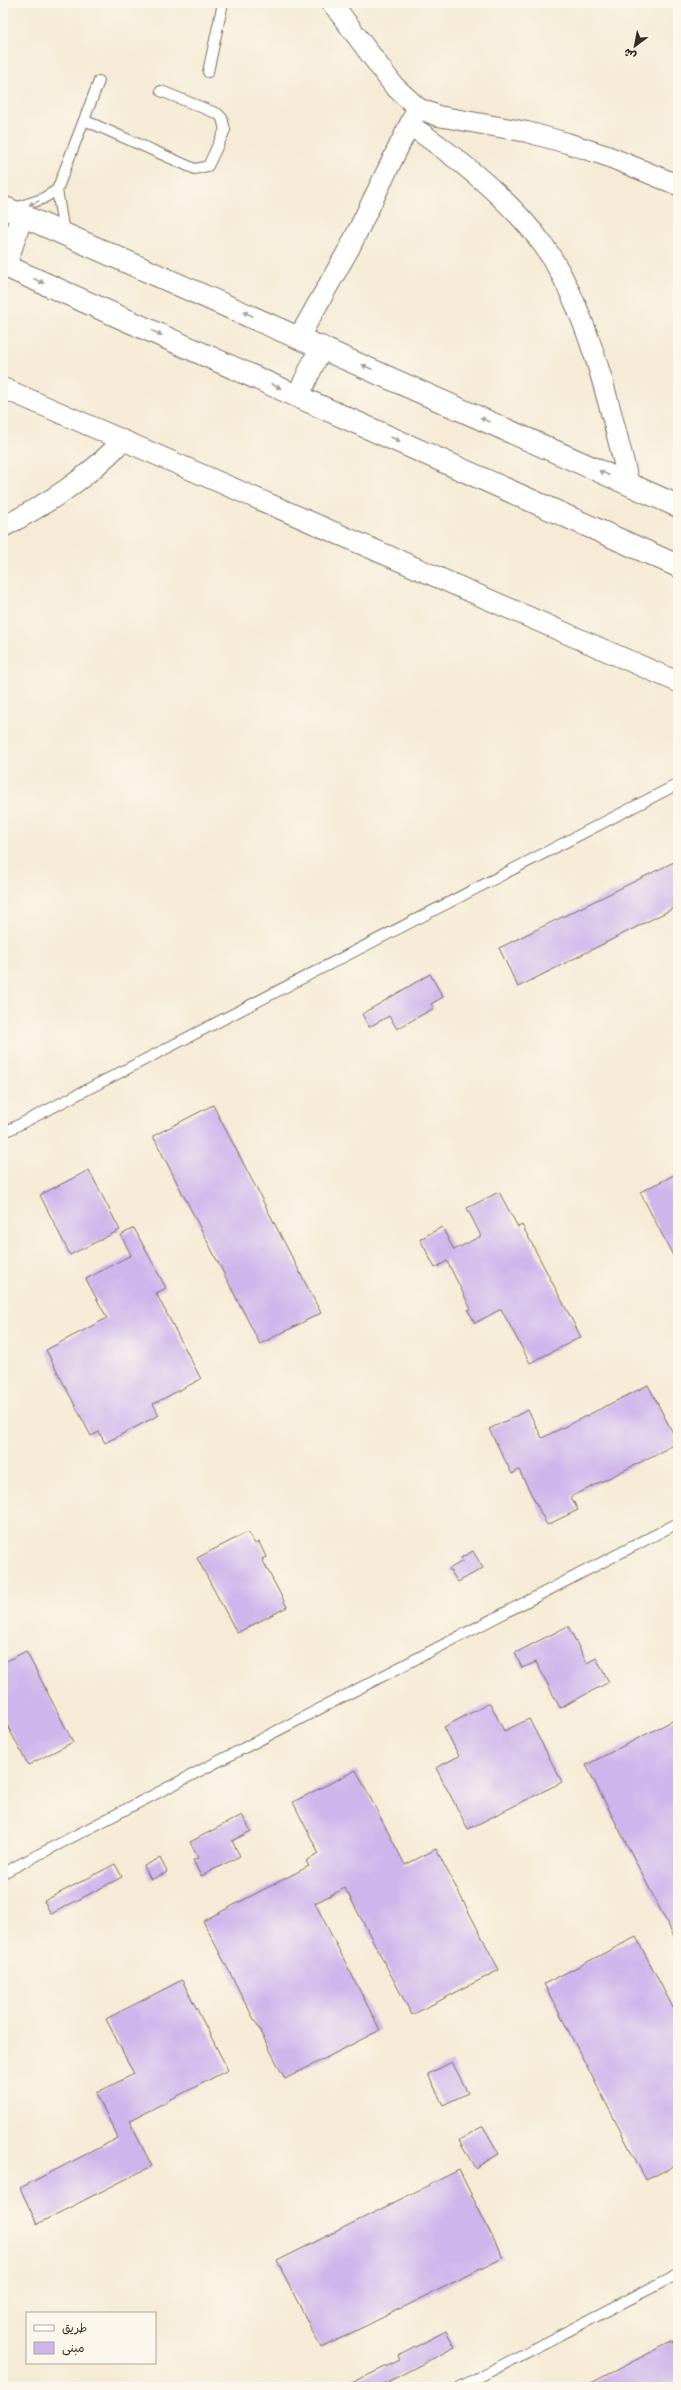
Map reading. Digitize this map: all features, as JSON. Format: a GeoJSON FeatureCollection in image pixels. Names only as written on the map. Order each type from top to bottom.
{"type":"FeatureCollection","features":[{"type":"Feature","properties":{"kind":"street"},"geometry":{"type":"LineString","coordinates":[[332,3],[394,86],[414,116],[460,162],[501,199],[532,231],[553,261],[570,293],[592,353],[619,440],[629,484]]}},
{"type":"Feature","properties":{"kind":"street"},"geometry":{"type":"LineString","coordinates":[[414,116],[438,116],[527,132],[607,156],[678,185]]}},
{"type":"Feature","properties":{"kind":"street"},"geometry":{"type":"LineString","coordinates":[[299,337],[357,234],[414,116]]}},
{"type":"Feature","properties":{"kind":"street"},"geometry":{"type":"LineString","coordinates":[[678,506],[12,210],[4,265],[678,566]]}},
{"type":"Feature","properties":{"kind":"street"},"geometry":{"type":"LineString","coordinates":[[298,396],[321,347]]}},
{"type":"Feature","properties":{"kind":"street"},"geometry":{"type":"LineString","coordinates":[[3,388],[678,682]]}},
{"type":"Feature","properties":{"kind":"street"},"geometry":{"type":"LineString","coordinates":[[3,527],[75,486],[107,458],[122,441]]}},
{"type":"Feature","properties":{"kind":"lane"},"geometry":{"type":"LineString","coordinates":[[208,72],[223,3]]}},
{"type":"Feature","properties":{"kind":"lane"},"geometry":{"type":"LineString","coordinates":[[64,233],[57,190],[99,80]]}},
{"type":"Feature","properties":{"kind":"lane"},"geometry":{"type":"LineString","coordinates":[[84,120],[195,169],[208,166],[225,130],[222,118],[218,114],[161,91]]}},
{"type":"Feature","properties":{"kind":"lane"},"geometry":{"type":"LineString","coordinates":[[12,210],[32,204],[57,190]]}},
{"type":"Feature","properties":{"kind":"lane"},"geometry":{"type":"LineString","coordinates":[[3,1133],[678,784]]}},
{"type":"Feature","properties":{"kind":"lane"},"geometry":{"type":"LineString","coordinates":[[3,1873],[678,1523]]}},
{"type":"Feature","properties":{"kind":"lane"},"geometry":{"type":"LineString","coordinates":[[460,2387],[678,2274]]}},
{"type":"Feature","properties":{"kind":"building"},"geometry":{"type":"Polygon","coordinates":[[[678,860],[678,906],[518,987],[499,948],[678,860]]]}},
{"type":"Feature","properties":{"kind":"building"},"geometry":{"type":"Polygon","coordinates":[[[430,974],[443,997],[431,1004],[434,1008],[397,1029],[389,1016],[369,1027],[362,1014],[430,974]]]}},
{"type":"Feature","properties":{"kind":"building"},"geometry":{"type":"Polygon","coordinates":[[[213,1105],[321,1313],[260,1344],[153,1136],[213,1105]]]}},
{"type":"Feature","properties":{"kind":"building"},"geometry":{"type":"Polygon","coordinates":[[[89,1170],[120,1230],[70,1255],[40,1195],[89,1170]]]}},
{"type":"Feature","properties":{"kind":"building"},"geometry":{"type":"Polygon","coordinates":[[[678,1173],[678,1265],[640,1192],[678,1173]]]}},
{"type":"Feature","properties":{"kind":"building"},"geometry":{"type":"Polygon","coordinates":[[[499,1192],[518,1227],[522,1225],[581,1337],[530,1363],[501,1309],[475,1323],[468,1310],[471,1309],[447,1261],[435,1268],[420,1239],[442,1227],[454,1250],[481,1236],[467,1208],[499,1192]]]}},
{"type":"Feature","properties":{"kind":"building"},"geometry":{"type":"Polygon","coordinates":[[[134,1228],[166,1288],[156,1293],[201,1379],[153,1404],[159,1415],[105,1443],[99,1432],[91,1436],[46,1350],[107,1318],[86,1279],[131,1255],[121,1235],[134,1228]]]}},
{"type":"Feature","properties":{"kind":"building"},"geometry":{"type":"Polygon","coordinates":[[[648,1385],[678,1443],[571,1497],[578,1510],[547,1525],[519,1470],[512,1474],[489,1429],[528,1410],[542,1438],[648,1385]]]}},
{"type":"Feature","properties":{"kind":"building"},"geometry":{"type":"Polygon","coordinates":[[[248,1532],[255,1544],[259,1542],[266,1557],[262,1559],[287,1607],[237,1633],[197,1558],[248,1532]]]}},
{"type":"Feature","properties":{"kind":"building"},"geometry":{"type":"Polygon","coordinates":[[[473,1551],[483,1568],[458,1582],[449,1569],[463,1561],[461,1558],[473,1551]]]}},
{"type":"Feature","properties":{"kind":"building"},"geometry":{"type":"Polygon","coordinates":[[[568,1626],[587,1663],[596,1658],[609,1682],[560,1708],[536,1662],[522,1668],[515,1653],[568,1626]]]}},
{"type":"Feature","properties":{"kind":"building"},"geometry":{"type":"Polygon","coordinates":[[[26,1651],[73,1742],[28,1765],[3,1717],[3,1663],[26,1651]]]}},
{"type":"Feature","properties":{"kind":"building"},"geometry":{"type":"Polygon","coordinates":[[[490,1703],[504,1731],[529,1719],[562,1782],[468,1829],[436,1768],[459,1756],[444,1727],[490,1703]]]}},
{"type":"Feature","properties":{"kind":"building"},"geometry":{"type":"Polygon","coordinates":[[[678,1718],[678,1944],[586,1765],[678,1718]]]}},
{"type":"Feature","properties":{"kind":"building"},"geometry":{"type":"Polygon","coordinates":[[[356,1770],[405,1865],[436,1849],[499,1970],[412,2015],[345,1888],[315,1903],[380,2030],[285,2079],[203,1921],[309,1866],[306,1861],[319,1854],[293,1802],[356,1770]]]}},
{"type":"Feature","properties":{"kind":"building"},"geometry":{"type":"Polygon","coordinates":[[[242,1815],[251,1831],[232,1841],[240,1856],[201,1876],[193,1860],[198,1858],[190,1842],[242,1815]]]}},
{"type":"Feature","properties":{"kind":"building"},"geometry":{"type":"Polygon","coordinates":[[[160,1858],[167,1872],[151,1880],[144,1866],[160,1858]]]}},
{"type":"Feature","properties":{"kind":"building"},"geometry":{"type":"Polygon","coordinates":[[[115,1864],[122,1877],[51,1914],[44,1901],[115,1864]]]}},
{"type":"Feature","properties":{"kind":"building"},"geometry":{"type":"Polygon","coordinates":[[[636,1937],[678,2017],[678,2164],[646,2180],[544,1984],[636,1937]]]}},
{"type":"Feature","properties":{"kind":"building"},"geometry":{"type":"Polygon","coordinates":[[[182,1980],[228,2070],[129,2121],[152,2166],[37,2224],[20,2188],[118,2138],[96,2093],[134,2074],[106,2019],[182,1980]]]}},
{"type":"Feature","properties":{"kind":"building"},"geometry":{"type":"Polygon","coordinates":[[[452,2062],[468,2093],[443,2105],[428,2074],[452,2062]]]}},
{"type":"Feature","properties":{"kind":"building"},"geometry":{"type":"Polygon","coordinates":[[[483,2126],[499,2154],[475,2168],[459,2140],[483,2126]]]}},
{"type":"Feature","properties":{"kind":"building"},"geometry":{"type":"Polygon","coordinates":[[[459,2170],[503,2258],[321,2348],[277,2261],[459,2170]]]}},
{"type":"Feature","properties":{"kind":"building"},"geometry":{"type":"Polygon","coordinates":[[[446,2331],[455,2347],[378,2387],[343,2387],[400,2360],[398,2356],[446,2331]]]}},
{"type":"Feature","properties":{"kind":"building"},"geometry":{"type":"Polygon","coordinates":[[[673,2341],[678,2351],[678,2387],[583,2387],[673,2341]]]}}]}
